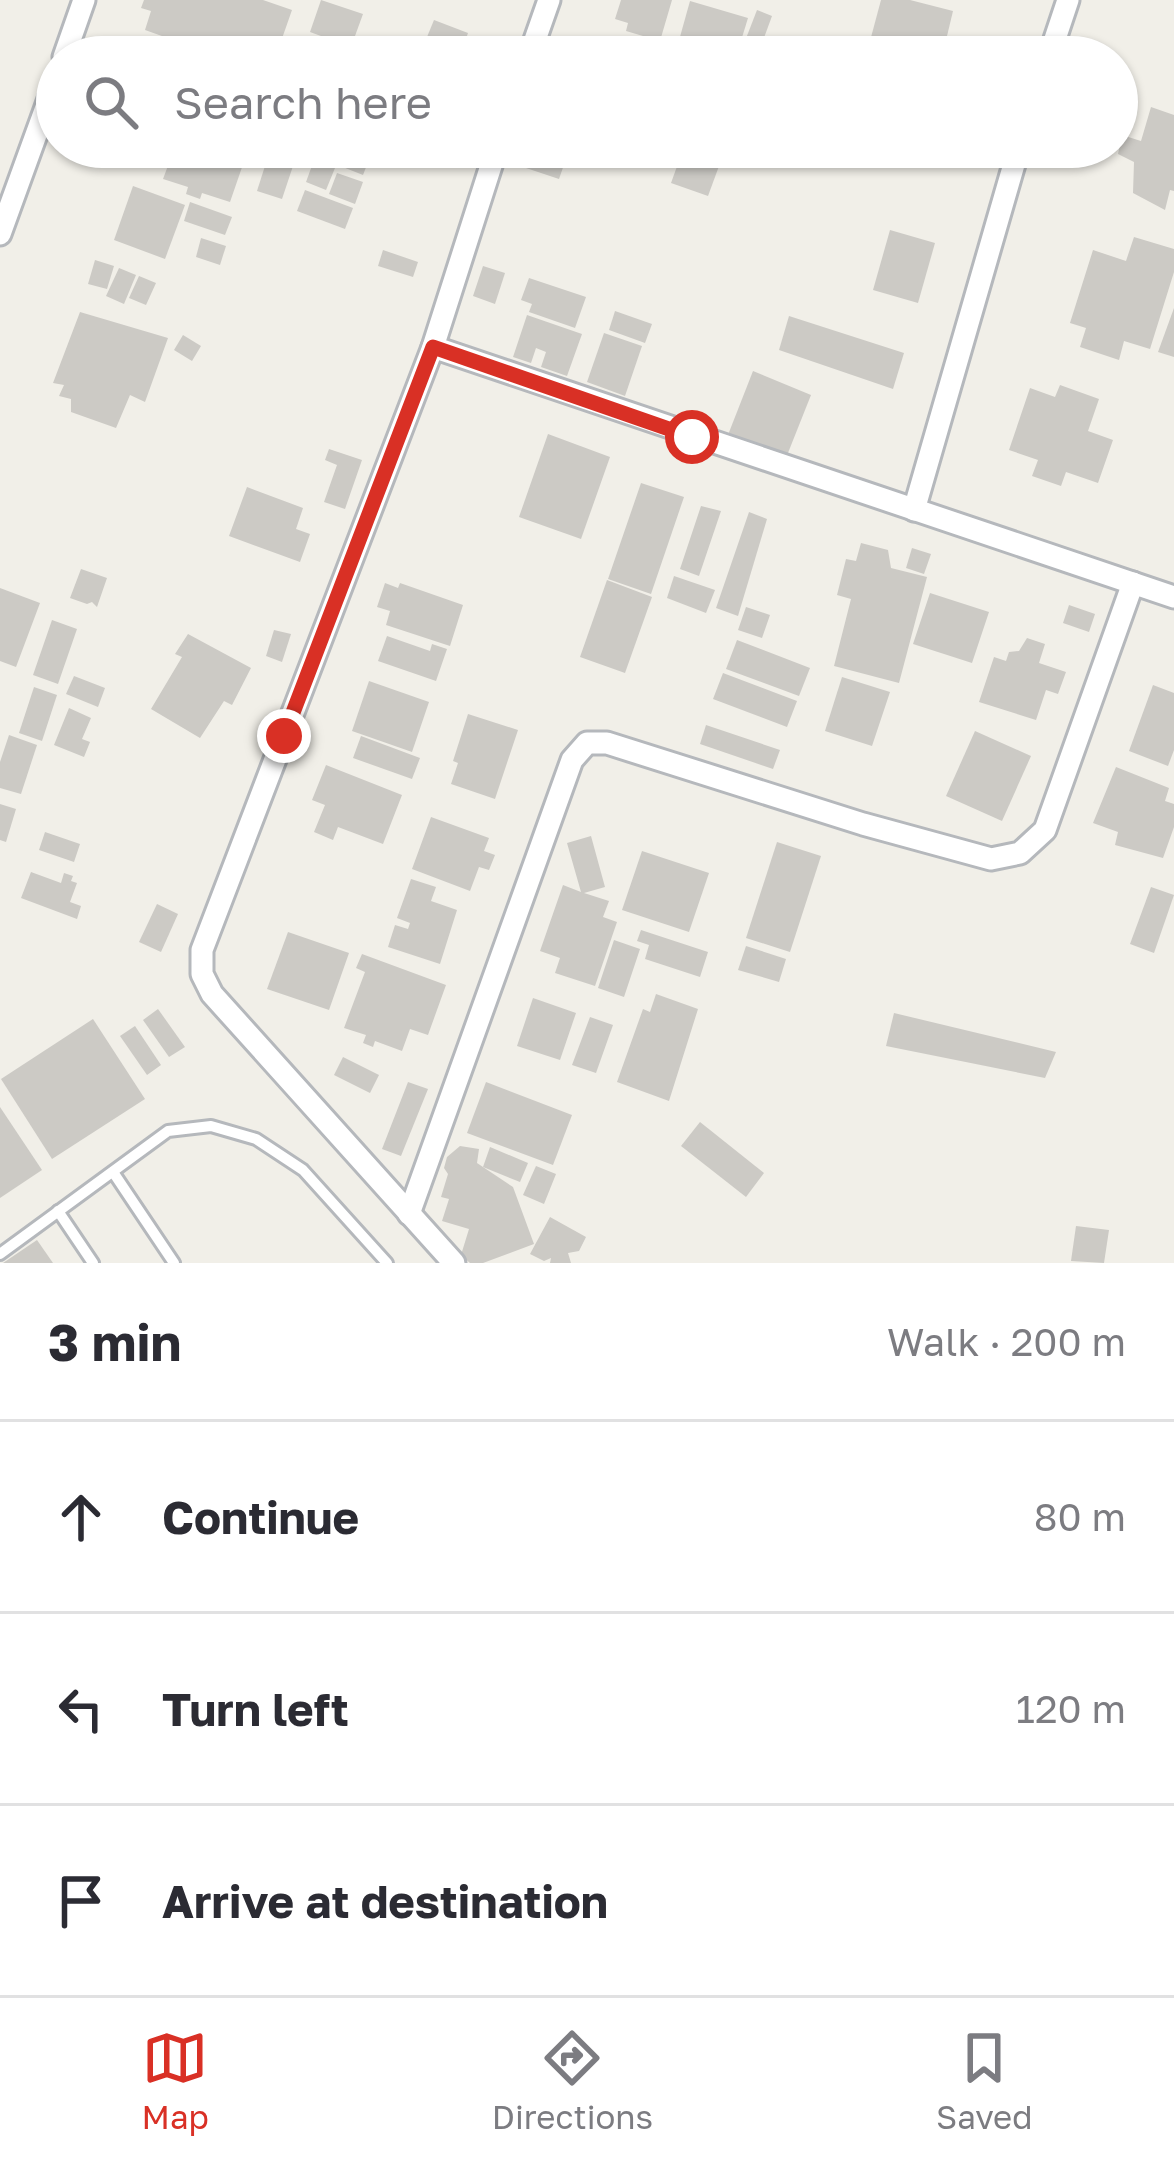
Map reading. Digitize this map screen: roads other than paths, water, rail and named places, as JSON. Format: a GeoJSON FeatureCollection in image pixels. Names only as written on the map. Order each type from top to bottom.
{"type":"FeatureCollection","features":[{"type":"Feature","properties":{"kind":"street"},"geometry":{"type":"LineString","coordinates":[[71,36],[84,0]]}},
{"type":"Feature","properties":{"kind":"street"},"geometry":{"type":"LineString","coordinates":[[536,36],[549,0]]}},
{"type":"Feature","properties":{"kind":"street"},"geometry":{"type":"LineString","coordinates":[[1056,36],[1068,0]]}},
{"type":"Feature","properties":{"kind":"street"},"geometry":{"type":"LineString","coordinates":[[0,233],[36,134]]}},
{"type":"Feature","properties":{"kind":"street"},"geometry":{"type":"LineString","coordinates":[[454,1263],[212,994],[202,974],[202,950],[433,347],[490,168]]}},
{"type":"Feature","properties":{"kind":"street"},"geometry":{"type":"LineString","coordinates":[[914,510],[1013,168]]}},
{"type":"Feature","properties":{"kind":"street"},"geometry":{"type":"LineString","coordinates":[[433,347],[1174,596]]}},
{"type":"Feature","properties":{"kind":"street"},"geometry":{"type":"LineString","coordinates":[[409,1214],[572,760],[587,743],[607,743],[991,859],[1020,853],[1046,830],[1133,583]]}},
{"type":"Feature","properties":{"kind":"lane"},"geometry":{"type":"LineString","coordinates":[[0,1254],[168,1131],[211,1126],[256,1139],[303,1170],[387,1263]]}},
{"type":"Feature","properties":{"kind":"lane"},"geometry":{"type":"LineString","coordinates":[[113,1172],[174,1263]]}},
{"type":"Feature","properties":{"kind":"lane"},"geometry":{"type":"LineString","coordinates":[[58,1211],[93,1263]]}}]}
